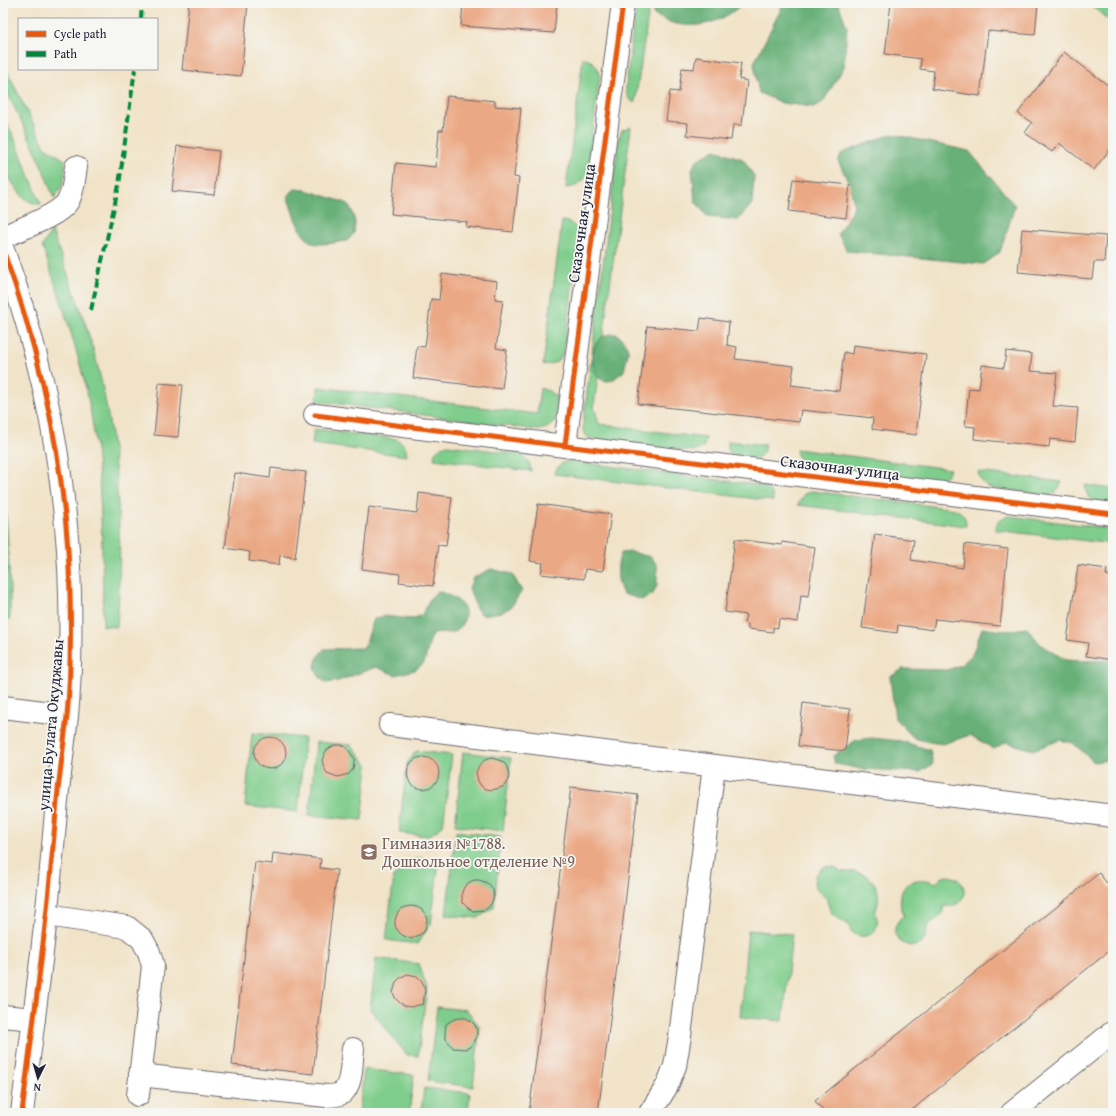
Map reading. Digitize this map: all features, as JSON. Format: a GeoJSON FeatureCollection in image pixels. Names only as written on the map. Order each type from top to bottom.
{"type":"FeatureCollection","features":[{"type":"Feature","properties":{"kind":"street","name":"Сказочная улица"},"geometry":{"type":"LineString","coordinates":[[565,445],[623,3]]}},
{"type":"Feature","properties":{"kind":"street"},"geometry":{"type":"LineString","coordinates":[[3,237],[62,209],[72,192],[76,167]]}},
{"type":"Feature","properties":{"kind":"street","name":"улица Булата Окуджавы"},"geometry":{"type":"LineString","coordinates":[[3,250],[25,314],[36,353],[60,472],[68,552],[71,632],[67,715],[47,915],[22,1113]]}},
{"type":"Feature","properties":{"kind":"street","name":"Сказочная улица"},"geometry":{"type":"LineString","coordinates":[[315,415],[1113,514]]}},
{"type":"Feature","properties":{"kind":"street"},"geometry":{"type":"LineString","coordinates":[[3,707],[67,715]]}},
{"type":"Feature","properties":{"kind":"street"},"geometry":{"type":"LineString","coordinates":[[390,725],[1113,816]]}},
{"type":"Feature","properties":{"kind":"street"},"geometry":{"type":"LineString","coordinates":[[650,1113],[666,1086],[675,1066],[714,766]]}},
{"type":"Feature","properties":{"kind":"street"},"geometry":{"type":"LineString","coordinates":[[47,915],[127,927],[142,939],[149,952],[152,966],[139,1085],[335,1096],[342,1093],[347,1086],[350,1076],[353,1049]]}},
{"type":"Feature","properties":{"kind":"street"},"geometry":{"type":"LineString","coordinates":[[3,1016],[34,1019]]}},
{"type":"Feature","properties":{"kind":"street"},"geometry":{"type":"LineString","coordinates":[[1012,1113],[1113,1032]]}},
{"type":"Feature","properties":{"kind":"green space"},"geometry":{"type":"Polygon","coordinates":[[[636,3],[650,3],[635,103],[630,100],[626,91],[626,86],[636,3]]]}},
{"type":"Feature","properties":{"kind":"green space"},"geometry":{"type":"Polygon","coordinates":[[[653,3],[743,3],[729,14],[713,22],[686,25],[671,23],[654,15],[653,3]]]}},
{"type":"Feature","properties":{"kind":"green space"},"geometry":{"type":"Polygon","coordinates":[[[783,3],[838,3],[847,27],[844,67],[823,102],[813,107],[782,103],[759,93],[754,63],[783,3]]]}},
{"type":"Feature","properties":{"kind":"green space"},"geometry":{"type":"Polygon","coordinates":[[[1088,3],[1113,3],[1113,24],[1088,3]]]}},
{"type":"Feature","properties":{"kind":"green space"},"geometry":{"type":"Polygon","coordinates":[[[583,58],[594,64],[600,75],[587,174],[579,184],[566,188],[583,58]]]}},
{"type":"Feature","properties":{"kind":"green space"},"geometry":{"type":"Polygon","coordinates":[[[3,63],[45,147],[65,160],[64,180],[54,198],[37,154],[3,84],[3,63]]]}},
{"type":"Feature","properties":{"kind":"green space"},"geometry":{"type":"Polygon","coordinates":[[[3,116],[13,135],[41,204],[34,203],[22,195],[16,189],[8,174],[2,155],[3,116]]]}},
{"type":"Feature","properties":{"kind":"green space"},"geometry":{"type":"Polygon","coordinates":[[[631,127],[594,406],[599,424],[706,438],[704,446],[698,450],[692,451],[592,439],[584,434],[583,430],[619,137],[622,130],[631,127]]]}},
{"type":"Feature","properties":{"kind":"green space"},"geometry":{"type":"Polygon","coordinates":[[[892,134],[969,151],[1015,206],[1000,252],[983,264],[847,251],[838,234],[854,207],[850,185],[838,161],[842,153],[892,134]]]}},
{"type":"Feature","properties":{"kind":"green space"},"geometry":{"type":"Polygon","coordinates":[[[715,150],[743,159],[754,176],[752,204],[738,220],[708,217],[695,201],[692,169],[697,160],[715,150]]]}},
{"type":"Feature","properties":{"kind":"green space"},"geometry":{"type":"Polygon","coordinates":[[[295,189],[306,190],[347,203],[352,211],[355,222],[354,233],[347,241],[319,244],[312,243],[302,233],[298,226],[287,196],[295,189]]]}},
{"type":"Feature","properties":{"kind":"green space"},"geometry":{"type":"Polygon","coordinates":[[[562,221],[574,226],[579,237],[564,351],[556,362],[543,365],[562,221]]]}},
{"type":"Feature","properties":{"kind":"green space"},"geometry":{"type":"Polygon","coordinates":[[[52,231],[91,342],[101,380],[112,441],[118,503],[120,565],[117,627],[103,626],[101,514],[94,431],[85,383],[74,343],[42,246],[52,231]]]}},
{"type":"Feature","properties":{"kind":"green space"},"geometry":{"type":"Polygon","coordinates":[[[609,334],[617,334],[625,343],[628,350],[624,371],[612,380],[604,381],[595,371],[593,364],[595,347],[599,340],[605,336],[609,334]]]}},
{"type":"Feature","properties":{"kind":"green space"},"geometry":{"type":"Polygon","coordinates":[[[318,387],[537,414],[540,388],[549,391],[556,397],[557,409],[553,423],[545,429],[538,430],[317,401],[318,387]]]}},
{"type":"Feature","properties":{"kind":"green space"},"geometry":{"type":"Polygon","coordinates":[[[314,429],[396,439],[404,445],[407,456],[312,444],[314,429]]]}},
{"type":"Feature","properties":{"kind":"green space"},"geometry":{"type":"Polygon","coordinates":[[[728,441],[765,445],[763,452],[759,457],[744,458],[736,457],[729,452],[728,441]]]}},
{"type":"Feature","properties":{"kind":"green space"},"geometry":{"type":"Polygon","coordinates":[[[448,445],[519,454],[528,461],[531,471],[434,459],[435,452],[441,447],[448,445]]]}},
{"type":"Feature","properties":{"kind":"green space"},"geometry":{"type":"Polygon","coordinates":[[[796,449],[950,469],[944,478],[933,481],[807,465],[799,459],[796,449]]]}},
{"type":"Feature","properties":{"kind":"green space"},"geometry":{"type":"Polygon","coordinates":[[[570,461],[759,485],[770,490],[773,501],[554,474],[560,465],[564,462],[570,461]]]}},
{"type":"Feature","properties":{"kind":"green space"},"geometry":{"type":"Polygon","coordinates":[[[978,472],[1062,482],[1057,491],[1048,495],[990,488],[982,482],[978,472]]]}},
{"type":"Feature","properties":{"kind":"green space"},"geometry":{"type":"Polygon","coordinates":[[[3,483],[7,526],[10,617],[3,627],[3,483]]]}},
{"type":"Feature","properties":{"kind":"green space"},"geometry":{"type":"Polygon","coordinates":[[[1085,485],[1113,489],[1113,503],[1095,501],[1089,498],[1085,485]]]}},
{"type":"Feature","properties":{"kind":"green space"},"geometry":{"type":"Polygon","coordinates":[[[812,491],[955,509],[964,515],[966,526],[798,505],[804,494],[812,491]]]}},
{"type":"Feature","properties":{"kind":"green space"},"geometry":{"type":"Polygon","coordinates":[[[1009,516],[1106,528],[1113,530],[1113,544],[995,530],[1000,520],[1009,516]]]}},
{"type":"Feature","properties":{"kind":"green space"},"geometry":{"type":"Polygon","coordinates":[[[631,552],[651,557],[657,565],[657,585],[653,594],[643,600],[623,594],[619,584],[618,563],[621,553],[631,552]]]}},
{"type":"Feature","properties":{"kind":"green space"},"geometry":{"type":"Polygon","coordinates":[[[491,569],[512,574],[522,591],[511,607],[502,612],[482,615],[476,608],[469,588],[473,578],[491,569]]]}},
{"type":"Feature","properties":{"kind":"green space"},"geometry":{"type":"Polygon","coordinates":[[[438,591],[454,598],[462,605],[465,614],[464,620],[460,627],[454,632],[432,634],[424,663],[415,670],[395,675],[376,667],[338,681],[326,683],[318,675],[315,667],[317,659],[324,649],[364,648],[374,619],[383,616],[412,619],[422,615],[430,598],[438,591]]]}},
{"type":"Feature","properties":{"kind":"green space"},"geometry":{"type":"Polygon","coordinates":[[[982,628],[1004,631],[1027,628],[1041,645],[1066,660],[1113,660],[1113,755],[1109,760],[1094,762],[1073,743],[1060,740],[1033,750],[1006,742],[994,749],[970,735],[943,744],[929,742],[914,738],[895,719],[890,677],[903,669],[948,670],[961,665],[972,655],[982,628]]]}},
{"type":"Feature","properties":{"kind":"green space"},"geometry":{"type":"Polygon","coordinates":[[[252,733],[305,738],[298,812],[245,806],[252,733]]]}},
{"type":"Feature","properties":{"kind":"green space"},"geometry":{"type":"Polygon","coordinates":[[[871,738],[901,741],[930,750],[933,764],[920,772],[862,769],[835,764],[833,756],[856,740],[871,738]]]}},
{"type":"Feature","properties":{"kind":"green space"},"geometry":{"type":"Polygon","coordinates":[[[316,742],[352,745],[368,766],[362,820],[309,815],[316,742]]]}},
{"type":"Feature","properties":{"kind":"green space"},"geometry":{"type":"Polygon","coordinates":[[[416,751],[452,755],[443,826],[428,836],[399,833],[407,763],[416,751]]]}},
{"type":"Feature","properties":{"kind":"green space"},"geometry":{"type":"Polygon","coordinates":[[[463,752],[511,758],[503,831],[455,825],[463,752]]]}},
{"type":"Feature","properties":{"kind":"green space"},"geometry":{"type":"Polygon","coordinates":[[[456,831],[501,837],[494,907],[478,918],[446,915],[456,831]]]}},
{"type":"Feature","properties":{"kind":"green space"},"geometry":{"type":"Polygon","coordinates":[[[418,858],[439,860],[431,924],[417,944],[386,940],[394,876],[418,858]]]}},
{"type":"Feature","properties":{"kind":"green space"},"geometry":{"type":"Polygon","coordinates":[[[827,866],[835,867],[841,872],[860,873],[873,881],[878,895],[878,904],[875,913],[877,924],[876,928],[871,934],[861,936],[854,934],[848,925],[831,912],[825,897],[817,890],[814,882],[818,872],[827,866]]]}},
{"type":"Feature","properties":{"kind":"green space"},"geometry":{"type":"Polygon","coordinates":[[[946,876],[954,877],[960,881],[963,886],[963,898],[959,903],[953,906],[944,906],[941,915],[927,925],[926,937],[920,944],[913,946],[898,940],[895,933],[896,924],[904,915],[900,898],[902,891],[912,882],[927,880],[936,883],[941,878],[946,876]]]}},
{"type":"Feature","properties":{"kind":"green space"},"geometry":{"type":"Polygon","coordinates":[[[748,930],[792,934],[783,1021],[740,1017],[748,930]]]}},
{"type":"Feature","properties":{"kind":"green space"},"geometry":{"type":"Polygon","coordinates":[[[376,958],[419,964],[427,988],[418,1056],[407,1055],[370,1009],[376,958]]]}},
{"type":"Feature","properties":{"kind":"green space"},"geometry":{"type":"Polygon","coordinates":[[[437,1007],[467,1010],[480,1027],[473,1087],[428,1081],[437,1007]]]}},
{"type":"Feature","properties":{"kind":"green space"},"geometry":{"type":"Polygon","coordinates":[[[364,1069],[414,1075],[409,1113],[359,1113],[364,1069]]]}},
{"type":"Feature","properties":{"kind":"green space"},"geometry":{"type":"Polygon","coordinates":[[[424,1088],[470,1093],[468,1113],[421,1113],[424,1088]]]}},
{"type":"Feature","properties":{"kind":"building"},"geometry":{"type":"Polygon","coordinates":[[[189,3],[248,3],[241,76],[182,70],[189,3]]]}},
{"type":"Feature","properties":{"kind":"building"},"geometry":{"type":"Polygon","coordinates":[[[463,3],[557,3],[554,33],[461,26],[463,3]]]}},
{"type":"Feature","properties":{"kind":"building"},"geometry":{"type":"Polygon","coordinates":[[[891,3],[1038,3],[1035,35],[988,31],[980,96],[932,89],[934,71],[920,69],[921,59],[885,54],[891,3]]]}},
{"type":"Feature","properties":{"kind":"building"},"geometry":{"type":"Polygon","coordinates":[[[1064,52],[1113,89],[1113,145],[1094,170],[1059,143],[1052,152],[1025,133],[1032,123],[1018,113],[1064,52]]]}},
{"type":"Feature","properties":{"kind":"building"},"geometry":{"type":"Polygon","coordinates":[[[696,57],[741,63],[739,79],[747,81],[742,125],[733,125],[731,140],[687,135],[688,123],[666,121],[670,91],[679,92],[682,68],[694,69],[696,57]]]}},
{"type":"Feature","properties":{"kind":"building"},"geometry":{"type":"Polygon","coordinates":[[[447,96],[495,101],[495,106],[521,108],[514,177],[519,178],[513,232],[466,227],[467,222],[391,214],[396,163],[436,167],[439,130],[443,130],[447,96]]]}},
{"type":"Feature","properties":{"kind":"building"},"geometry":{"type":"Polygon","coordinates":[[[177,146],[219,151],[214,195],[172,191],[177,146]]]}},
{"type":"Feature","properties":{"kind":"building"},"geometry":{"type":"Polygon","coordinates":[[[793,179],[850,185],[846,218],[789,211],[793,179]]]}},
{"type":"Feature","properties":{"kind":"building"},"geometry":{"type":"Polygon","coordinates":[[[1022,229],[1106,236],[1104,262],[1094,262],[1092,279],[1018,272],[1022,229]]]}},
{"type":"Feature","properties":{"kind":"building"},"geometry":{"type":"Polygon","coordinates":[[[442,274],[497,281],[495,299],[503,300],[496,348],[507,350],[502,389],[413,378],[417,346],[425,347],[431,299],[439,300],[442,274]]]}},
{"type":"Feature","properties":{"kind":"building"},"geometry":{"type":"Polygon","coordinates":[[[701,318],[729,322],[727,345],[737,347],[735,359],[794,366],[791,385],[839,391],[844,352],[852,354],[853,345],[926,354],[916,435],[872,429],[873,418],[801,410],[799,422],[638,404],[647,326],[699,331],[701,318]]]}},
{"type":"Feature","properties":{"kind":"building"},"geometry":{"type":"Polygon","coordinates":[[[1006,351],[1032,354],[1030,371],[1057,373],[1053,406],[1078,408],[1075,442],[1050,439],[1049,447],[974,439],[975,427],[965,426],[969,388],[979,389],[982,365],[1004,368],[1006,351]]]}},
{"type":"Feature","properties":{"kind":"building"},"geometry":{"type":"Polygon","coordinates":[[[159,383],[183,385],[178,437],[154,435],[159,383]]]}},
{"type":"Feature","properties":{"kind":"building"},"geometry":{"type":"Polygon","coordinates":[[[271,468],[306,472],[295,558],[280,555],[279,565],[249,561],[250,552],[225,548],[235,473],[270,478],[271,468]]]}},
{"type":"Feature","properties":{"kind":"building"},"geometry":{"type":"Polygon","coordinates":[[[419,493],[452,497],[446,546],[438,545],[433,586],[399,582],[400,574],[362,569],[369,507],[417,513],[419,493]]]}},
{"type":"Feature","properties":{"kind":"building"},"geometry":{"type":"Polygon","coordinates":[[[538,504],[611,514],[603,571],[585,569],[584,579],[541,574],[543,563],[530,561],[538,504]]]}},
{"type":"Feature","properties":{"kind":"building"},"geometry":{"type":"Polygon","coordinates":[[[875,534],[914,540],[911,560],[963,568],[965,544],[1008,549],[1000,626],[935,619],[933,630],[898,625],[897,633],[862,628],[875,534]]]}},
{"type":"Feature","properties":{"kind":"building"},"geometry":{"type":"Polygon","coordinates":[[[735,539],[782,545],[782,542],[815,547],[808,596],[801,595],[798,622],[779,619],[778,628],[773,627],[773,632],[748,629],[748,624],[744,623],[746,615],[725,612],[735,539]]]}},
{"type":"Feature","properties":{"kind":"building"},"geometry":{"type":"Polygon","coordinates":[[[1078,565],[1107,569],[1106,575],[1113,576],[1113,660],[1086,656],[1088,643],[1067,640],[1078,565]]]}},
{"type":"Feature","properties":{"kind":"building"},"geometry":{"type":"Polygon","coordinates":[[[803,703],[850,709],[845,751],[798,746],[803,703]]]}},
{"type":"Feature","properties":{"kind":"building"},"geometry":{"type":"Polygon","coordinates":[[[267,737],[273,737],[283,744],[286,753],[285,759],[279,766],[273,769],[267,769],[257,762],[254,756],[254,750],[261,740],[267,737]]]}},
{"type":"Feature","properties":{"kind":"building"},"geometry":{"type":"Polygon","coordinates":[[[336,745],[342,745],[347,748],[354,758],[353,769],[349,774],[338,777],[327,773],[322,760],[326,751],[336,745]]]}},
{"type":"Feature","properties":{"kind":"building"},"geometry":{"type":"Polygon","coordinates":[[[423,757],[432,760],[436,764],[439,773],[436,782],[432,786],[423,789],[414,786],[410,782],[407,773],[410,764],[414,760],[423,757]]]}},
{"type":"Feature","properties":{"kind":"building"},"geometry":{"type":"Polygon","coordinates":[[[491,758],[502,761],[506,765],[509,777],[503,787],[492,790],[481,786],[476,772],[480,764],[491,758]]]}},
{"type":"Feature","properties":{"kind":"building"},"geometry":{"type":"Polygon","coordinates":[[[571,787],[638,795],[624,912],[598,1113],[529,1113],[571,787]]]}},
{"type":"Feature","properties":{"kind":"building"},"geometry":{"type":"Polygon","coordinates":[[[273,853],[321,859],[320,868],[337,870],[313,1074],[232,1065],[255,862],[272,864],[273,853]]]}},
{"type":"Feature","properties":{"kind":"building"},"geometry":{"type":"Polygon","coordinates":[[[1099,873],[1113,891],[1113,948],[908,1113],[825,1113],[815,1101],[1099,873]]]}},
{"type":"Feature","properties":{"kind":"building"},"geometry":{"type":"Polygon","coordinates":[[[474,880],[485,882],[490,885],[493,890],[494,896],[492,902],[489,907],[484,910],[473,911],[462,902],[462,892],[464,887],[474,880]]]}},
{"type":"Feature","properties":{"kind":"building"},"geometry":{"type":"Polygon","coordinates":[[[411,906],[422,910],[426,915],[427,920],[424,932],[411,939],[402,935],[398,931],[395,926],[395,920],[401,909],[411,906]]]}},
{"type":"Feature","properties":{"kind":"building"},"geometry":{"type":"Polygon","coordinates":[[[407,974],[417,976],[424,985],[425,991],[423,1004],[411,1007],[405,1006],[396,999],[393,993],[396,982],[407,974]]]}},
{"type":"Feature","properties":{"kind":"building"},"geometry":{"type":"Polygon","coordinates":[[[466,1018],[471,1021],[475,1025],[477,1031],[477,1037],[474,1042],[470,1047],[465,1049],[453,1048],[446,1039],[445,1033],[446,1024],[454,1019],[466,1018]]]}},
{"type":"Feature","properties":{"kind":"marked path"},"geometry":{"type":"LineString","coordinates":[[141,18],[142,3]]}},
{"type":"Feature","properties":{"kind":"marked path"},"geometry":{"type":"LineString","coordinates":[[91,310],[119,185],[135,70]]}},
{"type":"Feature","properties":{"kind":"cycle path"},"geometry":{"type":"LineString","coordinates":[[565,445],[623,3]]}},
{"type":"Feature","properties":{"kind":"cycle path"},"geometry":{"type":"LineString","coordinates":[[3,250],[30,334],[41,376],[58,462],[68,549],[71,624],[67,716],[43,941],[22,1113]]}},
{"type":"Feature","properties":{"kind":"cycle path"},"geometry":{"type":"LineString","coordinates":[[315,415],[1113,514]]}},
{"type":"Feature","properties":{"kind":"place","name":"Гимназия №1788. Дошкольное отделение №9"},"geometry":{"type":"Point","coordinates":[369,852]}}]}
